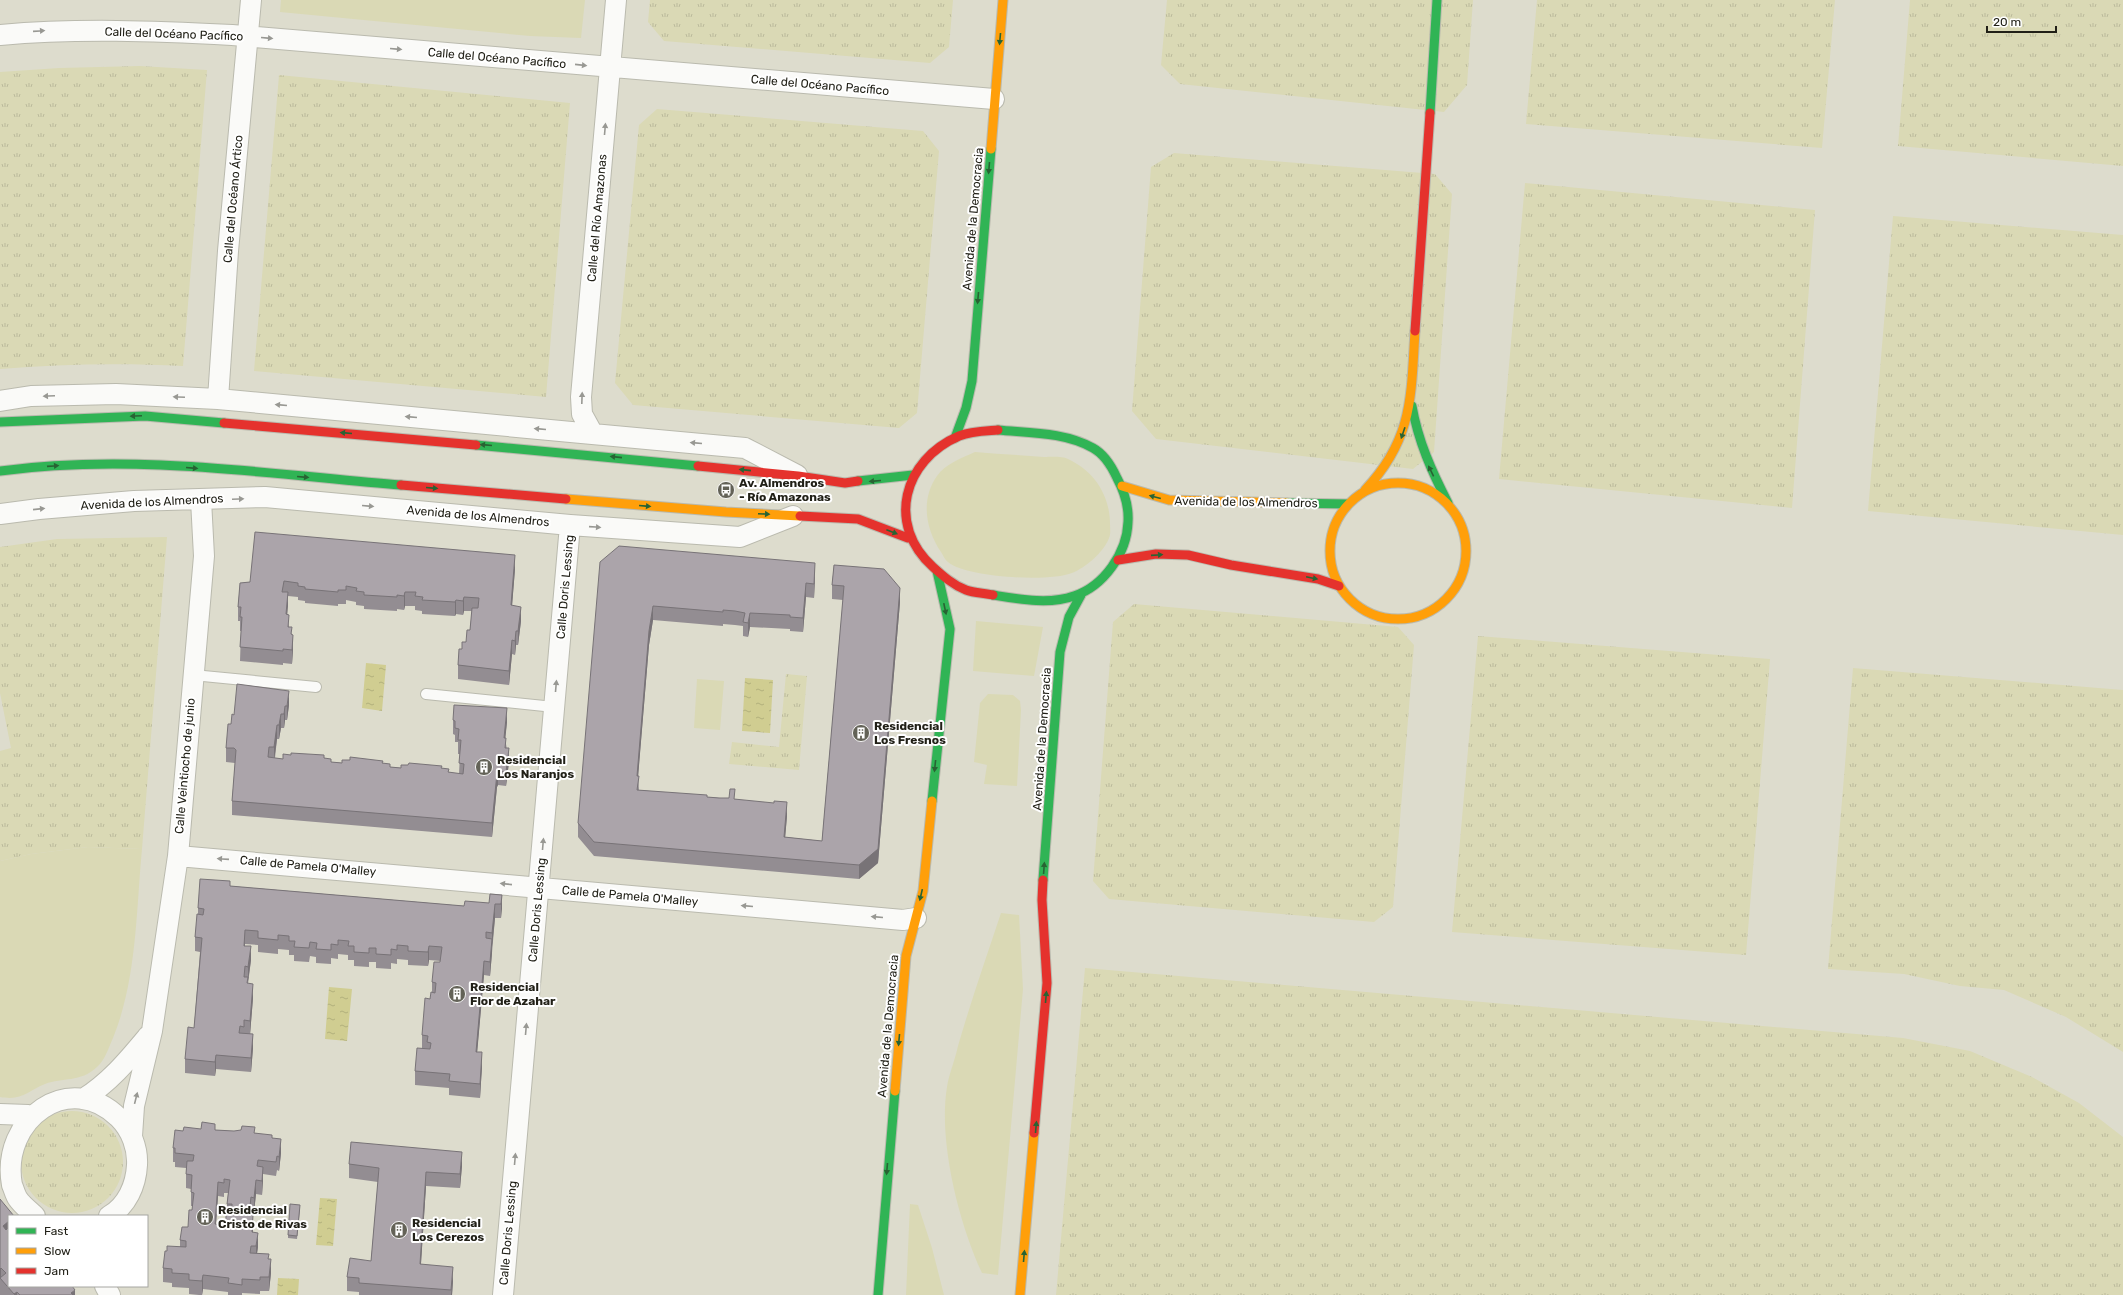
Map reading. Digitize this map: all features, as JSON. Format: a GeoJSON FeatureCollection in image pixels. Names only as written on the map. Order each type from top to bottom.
{"type":"FeatureCollection","features":[{"type":"Feature","properties":{"kind":"street","name":"Calle del Océano Ártico"},"geometry":{"type":"LineString","coordinates":[[218,399],[246,36],[251,0]]}},
{"type":"Feature","properties":{"kind":"street","name":"Calle del Río Amazonas"},"geometry":{"type":"LineString","coordinates":[[593,434],[582,414],[581,397],[616,0]]}},
{"type":"Feature","properties":{"kind":"street","name":"Avenida de la Democracia"},"geometry":{"type":"LineString","coordinates":[[955,438],[966,408],[972,381],[1003,0]]}},
{"type":"Feature","properties":{"kind":"street"},"geometry":{"type":"LineString","coordinates":[[1411,395],[1415,428],[1423,455],[1461,525],[1466,548],[1464,571],[1454,591],[1437,608],[1416,618],[1395,618],[1374,614],[1355,604],[1339,586],[1330,565],[1330,543],[1336,522],[1348,504],[1366,490],[1383,473],[1396,454],[1405,426],[1411,395],[1437,0]]}},
{"type":"Feature","properties":{"kind":"street","name":"Calle del Océano Pacífico"},"geometry":{"type":"LineString","coordinates":[[0,34],[45,31],[112,30],[246,36],[610,68],[994,99]]}},
{"type":"Feature","properties":{"kind":"street"},"geometry":{"type":"LineString","coordinates":[[77,418],[106,394]]}},
{"type":"Feature","properties":{"kind":"street"},"geometry":{"type":"LineString","coordinates":[[0,400],[31,396],[106,394],[218,399],[745,448],[798,476]]}},
{"type":"Feature","properties":{"kind":"street"},"geometry":{"type":"LineString","coordinates":[[350,411],[385,436]]}},
{"type":"Feature","properties":{"kind":"street"},"geometry":{"type":"LineString","coordinates":[[0,422],[145,416],[385,436],[798,476],[844,484],[913,475]]}},
{"type":"Feature","properties":{"kind":"street"},"geometry":{"type":"LineString","coordinates":[[998,430],[1060,437],[1095,448],[1112,467],[1122,486],[1126,502],[1128,527],[1118,560],[1098,582],[1081,595],[1062,599],[1041,600],[1000,596],[963,589],[937,571],[924,561],[908,538],[904,516],[906,494],[913,475],[925,460],[955,438],[973,432],[998,430]]}},
{"type":"Feature","properties":{"kind":"street","name":"Avenida de los Almendros"},"geometry":{"type":"LineString","coordinates":[[0,471],[97,463],[153,464],[364,483],[793,516],[826,516],[858,519],[908,538]]}},
{"type":"Feature","properties":{"kind":"street"},"geometry":{"type":"LineString","coordinates":[[328,503],[364,483]]}},
{"type":"Feature","properties":{"kind":"street"},"geometry":{"type":"LineString","coordinates":[[1366,490],[1387,483],[1408,483],[1430,491],[1449,505]]}},
{"type":"Feature","properties":{"kind":"street","name":"Avenida de los Almendros"},"geometry":{"type":"LineString","coordinates":[[1122,486],[1169,500],[1348,504]]}},
{"type":"Feature","properties":{"kind":"street","name":"Avenida de los Almendros"},"geometry":{"type":"LineString","coordinates":[[0,514],[39,509],[134,501],[265,498],[570,525],[740,537],[793,516]]}},
{"type":"Feature","properties":{"kind":"street","name":"Calle Veintiocho de junio"},"geometry":{"type":"LineString","coordinates":[[132,1136],[134,1106],[152,1031],[178,856],[204,556],[201,500]]}},
{"type":"Feature","properties":{"kind":"street","name":"Calle Doris Lessing"},"geometry":{"type":"LineString","coordinates":[[503,1295],[570,525]]}},
{"type":"Feature","properties":{"kind":"street"},"geometry":{"type":"LineString","coordinates":[[1118,560],[1156,554],[1188,554],[1231,565],[1318,579],[1339,586]]}},
{"type":"Feature","properties":{"kind":"street","name":"Avenida de la Democracia"},"geometry":{"type":"LineString","coordinates":[[878,1295],[906,956],[922,891],[950,629],[937,571]]}},
{"type":"Feature","properties":{"kind":"street","name":"Avenida de la Democracia"},"geometry":{"type":"LineString","coordinates":[[1020,1295],[1047,982],[1042,900],[1056,696],[1060,652],[1069,617],[1081,595]]}},
{"type":"Feature","properties":{"kind":"street","name":"Calle de Pamela O'Malley"},"geometry":{"type":"LineString","coordinates":[[178,856],[903,920],[916,918]]}},
{"type":"Feature","properties":{"kind":"street"},"geometry":{"type":"LineString","coordinates":[[83,1099],[100,1088],[120,1070],[152,1031]]}},
{"type":"Feature","properties":{"kind":"street"},"geometry":{"type":"LineString","coordinates":[[34,1215],[18,1199],[3,1168],[8,1157],[11,1142],[18,1127],[28,1115],[44,1104],[57,1100],[83,1099],[98,1103],[112,1111],[124,1122],[132,1136],[138,1156],[136,1177],[129,1196],[113,1215]]}},
{"type":"Feature","properties":{"kind":"street"},"geometry":{"type":"LineString","coordinates":[[0,1114],[28,1115]]}},
{"type":"Feature","properties":{"kind":"lane"},"geometry":{"type":"LineString","coordinates":[[193,675],[316,687]]}},
{"type":"Feature","properties":{"kind":"lane"},"geometry":{"type":"LineString","coordinates":[[426,694],[554,707]]}},
{"type":"Feature","properties":{"kind":"green space"},"geometry":{"type":"Polygon","coordinates":[[[281,0],[585,0],[581,38],[530,36],[280,12],[281,0]]]}},
{"type":"Feature","properties":{"kind":"green space"},"geometry":{"type":"Polygon","coordinates":[[[650,0],[953,0],[949,47],[930,63],[664,41],[648,22],[650,0]]]}},
{"type":"Feature","properties":{"kind":"green space"},"geometry":{"type":"Polygon","coordinates":[[[1167,0],[1473,0],[1467,85],[1444,112],[1180,84],[1161,65],[1167,0]]]}},
{"type":"Feature","properties":{"kind":"green space"},"geometry":{"type":"Polygon","coordinates":[[[1537,0],[1835,0],[1822,148],[1526,124],[1537,0]]]}},
{"type":"Feature","properties":{"kind":"green space"},"geometry":{"type":"Polygon","coordinates":[[[1910,0],[2123,0],[2123,166],[1898,146],[1910,0]]]}},
{"type":"Feature","properties":{"kind":"green space"},"geometry":{"type":"Polygon","coordinates":[[[140,66],[207,70],[183,366],[91,364],[0,369],[0,72],[59,68],[140,66]]]}},
{"type":"Feature","properties":{"kind":"green space"},"geometry":{"type":"Polygon","coordinates":[[[279,75],[570,103],[546,397],[254,371],[279,75]]]}},
{"type":"Feature","properties":{"kind":"green space"},"geometry":{"type":"Polygon","coordinates":[[[657,109],[923,131],[939,151],[917,413],[899,428],[633,405],[615,383],[639,125],[657,109]]]}},
{"type":"Feature","properties":{"kind":"green space"},"geometry":{"type":"Polygon","coordinates":[[[1174,153],[1435,174],[1452,194],[1434,452],[1413,469],[1156,439],[1132,411],[1151,167],[1174,153]]]}},
{"type":"Feature","properties":{"kind":"green space"},"geometry":{"type":"Polygon","coordinates":[[[1525,183],[1815,210],[1792,508],[1499,479],[1525,183]]]}},
{"type":"Feature","properties":{"kind":"green space"},"geometry":{"type":"Polygon","coordinates":[[[1893,216],[2123,235],[2123,535],[1868,511],[1893,216]]]}},
{"type":"Feature","properties":{"kind":"green space"},"geometry":{"type":"Polygon","coordinates":[[[975,452],[1063,457],[1086,470],[1099,485],[1107,503],[1110,533],[1107,543],[1103,549],[1094,559],[1077,571],[1061,576],[1028,578],[990,575],[972,572],[948,562],[936,543],[929,525],[927,515],[928,495],[937,476],[944,468],[975,452]]]}},
{"type":"Feature","properties":{"kind":"green space"},"geometry":{"type":"Polygon","coordinates":[[[167,537],[142,849],[88,847],[31,854],[0,861],[0,751],[11,748],[0,693],[0,547],[57,539],[167,537]]]}},
{"type":"Feature","properties":{"kind":"green space"},"geometry":{"type":"Polygon","coordinates":[[[1134,604],[1398,627],[1414,645],[1393,907],[1374,922],[1109,899],[1093,881],[1113,622],[1134,604]]]}},
{"type":"Feature","properties":{"kind":"green space"},"geometry":{"type":"Polygon","coordinates":[[[976,621],[1043,627],[1034,676],[973,671],[976,621]]]}},
{"type":"Feature","properties":{"kind":"green space"},"geometry":{"type":"Polygon","coordinates":[[[1478,636],[1770,659],[1746,955],[1452,932],[1478,636]]]}},
{"type":"Feature","properties":{"kind":"green space"},"geometry":{"type":"Polygon","coordinates":[[[1853,668],[2123,690],[2123,1052],[2066,1017],[2004,990],[1960,986],[1904,974],[1828,969],[1853,668]]]}},
{"type":"Feature","properties":{"kind":"green space"},"geometry":{"type":"Polygon","coordinates":[[[786,674],[807,676],[799,770],[729,764],[732,742],[779,747],[786,674]]]}},
{"type":"Feature","properties":{"kind":"green space"},"geometry":{"type":"Polygon","coordinates":[[[697,679],[724,681],[720,730],[694,728],[697,679]]]}},
{"type":"Feature","properties":{"kind":"green space"},"geometry":{"type":"Polygon","coordinates":[[[988,694],[1013,695],[1020,701],[1021,710],[1017,786],[984,784],[987,765],[974,762],[980,703],[988,694]]]}},
{"type":"Feature","properties":{"kind":"green space"},"geometry":{"type":"Polygon","coordinates":[[[88,847],[142,849],[137,921],[131,969],[121,1016],[106,1054],[100,1064],[91,1072],[78,1078],[45,1084],[24,1095],[14,1098],[0,1097],[0,861],[31,854],[88,847]]]}},
{"type":"Feature","properties":{"kind":"green space"},"geometry":{"type":"Polygon","coordinates":[[[1001,913],[1019,915],[1023,989],[998,1275],[982,1273],[958,1207],[948,1157],[945,1132],[945,1108],[948,1082],[958,1046],[1001,913]]]}},
{"type":"Feature","properties":{"kind":"green space"},"geometry":{"type":"Polygon","coordinates":[[[1085,968],[1903,1038],[1970,1051],[2032,1077],[2079,1103],[2123,1137],[2123,1295],[1056,1295],[1085,968]]]}},
{"type":"Feature","properties":{"kind":"green space"},"geometry":{"type":"Polygon","coordinates":[[[72,1111],[91,1115],[108,1126],[119,1143],[123,1162],[119,1181],[108,1198],[91,1209],[72,1213],[53,1209],[36,1198],[25,1181],[21,1162],[25,1143],[36,1126],[53,1115],[72,1111]]]}},
{"type":"Feature","properties":{"kind":"green space"},"geometry":{"type":"Polygon","coordinates":[[[910,1204],[918,1205],[932,1248],[944,1295],[906,1295],[910,1204]]]}},
{"type":"Feature","properties":{"kind":"water"},"geometry":{"type":"Polygon","coordinates":[[[366,663],[386,665],[382,711],[362,708],[366,663]]]}},
{"type":"Feature","properties":{"kind":"water"},"geometry":{"type":"Polygon","coordinates":[[[745,678],[773,680],[770,733],[742,731],[745,678]]]}},
{"type":"Feature","properties":{"kind":"water"},"geometry":{"type":"Polygon","coordinates":[[[329,987],[352,989],[347,1041],[325,1039],[329,987]]]}},
{"type":"Feature","properties":{"kind":"water"},"geometry":{"type":"Polygon","coordinates":[[[320,1198],[337,1199],[333,1246],[316,1245],[320,1198]]]}},
{"type":"Feature","properties":{"kind":"water"},"geometry":{"type":"Polygon","coordinates":[[[278,1278],[299,1279],[298,1295],[277,1295],[278,1278]]]}},
{"type":"Feature","properties":{"kind":"building"},"geometry":{"type":"Polygon","coordinates":[[[255,532],[515,555],[511,605],[521,607],[518,631],[516,631],[515,641],[512,640],[509,671],[458,665],[459,649],[462,649],[462,642],[466,642],[467,630],[470,630],[472,608],[478,608],[479,598],[464,597],[463,601],[456,600],[455,602],[422,600],[423,597],[415,596],[416,592],[405,592],[404,596],[397,595],[397,597],[364,595],[364,592],[356,591],[357,588],[346,586],[346,590],[338,590],[338,592],[305,589],[305,587],[298,586],[298,583],[284,581],[282,592],[288,592],[286,614],[289,615],[288,627],[292,627],[292,650],[283,649],[283,651],[240,647],[242,617],[240,617],[241,607],[238,607],[240,583],[250,582],[255,532]]]}},
{"type":"Feature","properties":{"kind":"building","name":"Residencial Los Fresnos"},"geometry":{"type":"Polygon","coordinates":[[[619,546],[815,563],[814,584],[806,583],[803,618],[790,617],[790,615],[750,613],[748,623],[743,622],[745,613],[735,611],[723,610],[723,612],[653,606],[649,631],[637,790],[729,798],[730,789],[735,789],[734,799],[774,803],[774,801],[787,802],[784,837],[822,841],[844,586],[832,585],[834,565],[884,569],[900,588],[878,849],[859,865],[594,842],[578,823],[600,562],[619,546]]]}},
{"type":"Feature","properties":{"kind":"building","name":"Residencial Los Naranjos"},"geometry":{"type":"Polygon","coordinates":[[[237,684],[289,691],[287,706],[285,706],[284,714],[281,714],[279,725],[277,725],[274,747],[269,747],[268,757],[283,759],[283,754],[291,755],[291,753],[324,755],[324,758],[331,759],[331,762],[342,763],[342,760],[350,760],[350,757],[383,761],[382,763],[390,764],[390,767],[401,768],[401,765],[408,765],[409,763],[442,766],[441,768],[449,769],[448,772],[463,774],[464,764],[459,763],[461,740],[458,740],[459,729],[455,728],[455,721],[453,720],[454,705],[507,708],[504,738],[506,738],[505,748],[509,748],[506,772],[498,771],[497,773],[492,823],[232,801],[236,750],[234,748],[226,748],[228,724],[231,724],[232,714],[234,715],[237,684]]]}},
{"type":"Feature","properties":{"kind":"building","name":"Residencial Flor de Azahar"},"geometry":{"type":"Polygon","coordinates":[[[200,879],[230,881],[230,886],[464,906],[465,901],[489,903],[490,894],[502,895],[501,904],[495,904],[492,933],[486,932],[486,938],[492,939],[490,962],[484,961],[476,1052],[482,1052],[480,1084],[449,1081],[450,1074],[415,1071],[417,1048],[430,1049],[431,1043],[427,1042],[428,1036],[422,1035],[425,998],[430,999],[431,992],[435,993],[436,983],[432,982],[434,962],[440,962],[442,947],[429,946],[428,952],[408,951],[408,946],[397,945],[397,950],[391,949],[391,955],[376,954],[376,948],[369,948],[369,953],[354,952],[354,946],[348,946],[349,941],[338,940],[338,945],[331,944],[331,950],[316,949],[317,943],[310,942],[309,948],[294,947],[295,941],[289,941],[289,936],[278,935],[278,940],[258,938],[258,931],[245,930],[244,946],[251,946],[248,967],[245,966],[244,977],[248,977],[247,983],[253,984],[250,1021],[244,1020],[244,1027],[240,1026],[239,1033],[253,1034],[251,1058],[216,1055],[215,1062],[185,1059],[188,1027],[194,1028],[202,938],[195,937],[197,914],[203,915],[204,909],[198,908],[200,879]]]}},
{"type":"Feature","properties":{"kind":"building","name":"Residencial Cristo de Rivas"},"geometry":{"type":"Polygon","coordinates":[[[202,1122],[215,1124],[215,1130],[234,1131],[241,1130],[242,1126],[255,1127],[254,1133],[272,1135],[272,1138],[281,1139],[279,1157],[277,1156],[276,1162],[258,1160],[257,1166],[263,1167],[262,1181],[256,1180],[254,1198],[251,1197],[249,1215],[253,1215],[252,1232],[258,1233],[256,1246],[251,1246],[250,1253],[269,1254],[268,1259],[271,1259],[269,1277],[260,1277],[260,1280],[242,1279],[242,1285],[228,1283],[229,1278],[203,1275],[202,1281],[189,1280],[189,1274],[172,1273],[172,1269],[163,1268],[167,1246],[186,1247],[186,1241],[180,1240],[182,1227],[188,1227],[189,1210],[192,1210],[194,1193],[191,1192],[192,1175],[186,1174],[187,1161],[193,1161],[194,1155],[175,1153],[175,1148],[173,1148],[175,1130],[183,1131],[184,1127],[201,1129],[202,1122]],[[224,1179],[224,1183],[218,1182],[215,1224],[221,1225],[220,1228],[225,1228],[227,1206],[232,1207],[232,1204],[227,1204],[230,1180],[224,1179]]]}},
{"type":"Feature","properties":{"kind":"building","name":"Residencial Los Cerezos"},"geometry":{"type":"Polygon","coordinates":[[[351,1142],[462,1152],[460,1174],[426,1172],[420,1264],[453,1267],[451,1290],[359,1283],[359,1278],[347,1277],[350,1258],[371,1261],[379,1168],[349,1164],[351,1142]]]}},
{"type":"Feature","properties":{"kind":"building"},"geometry":{"type":"Polygon","coordinates":[[[0,1199],[13,1215],[8,1215],[8,1222],[3,1226],[6,1230],[8,1228],[8,1287],[73,1287],[75,1290],[71,1293],[73,1295],[20,1295],[17,1292],[14,1294],[0,1278],[6,1273],[1,1268],[0,1269],[0,1199]]]}},
{"type":"Feature","properties":{"kind":"building"},"geometry":{"type":"Polygon","coordinates":[[[290,1204],[300,1205],[297,1236],[288,1235],[290,1204]]]}},
{"type":"Feature","properties":{"kind":"traffic: fast"},"geometry":{"type":"LineString","coordinates":[[1430,113],[1437,0]]}},
{"type":"Feature","properties":{"kind":"traffic: fast"},"geometry":{"type":"LineString","coordinates":[[955,438],[966,408],[972,381],[991,149]]}},
{"type":"Feature","properties":{"kind":"traffic: fast"},"geometry":{"type":"LineString","coordinates":[[1412,406],[1418,432],[1426,456],[1448,503]]}},
{"type":"Feature","properties":{"kind":"traffic: fast"},"geometry":{"type":"LineString","coordinates":[[0,422],[145,416],[224,423]]}},
{"type":"Feature","properties":{"kind":"traffic: fast"},"geometry":{"type":"LineString","coordinates":[[993,595],[1044,601],[1064,599],[1085,591],[1095,585],[1112,567],[1127,534],[1128,522],[1127,504],[1122,488],[1110,465],[1104,457],[1093,448],[1059,436],[998,430]]}},
{"type":"Feature","properties":{"kind":"traffic: fast"},"geometry":{"type":"LineString","coordinates":[[476,445],[698,466]]}},
{"type":"Feature","properties":{"kind":"traffic: fast"},"geometry":{"type":"LineString","coordinates":[[0,471],[50,466],[100,464],[150,465],[251,471],[401,485]]}},
{"type":"Feature","properties":{"kind":"traffic: fast"},"geometry":{"type":"LineString","coordinates":[[858,481],[913,475]]}},
{"type":"Feature","properties":{"kind":"traffic: fast"},"geometry":{"type":"LineString","coordinates":[[1287,503],[1348,504]]}},
{"type":"Feature","properties":{"kind":"traffic: fast"},"geometry":{"type":"LineString","coordinates":[[932,801],[950,629],[937,571]]}},
{"type":"Feature","properties":{"kind":"traffic: fast"},"geometry":{"type":"LineString","coordinates":[[1043,880],[1060,652],[1069,617],[1081,595]]}},
{"type":"Feature","properties":{"kind":"traffic: fast"},"geometry":{"type":"LineString","coordinates":[[878,1295],[895,1091]]}},
{"type":"Feature","properties":{"kind":"traffic: slow"},"geometry":{"type":"LineString","coordinates":[[991,149],[1003,0]]}},
{"type":"Feature","properties":{"kind":"traffic: slow"},"geometry":{"type":"LineString","coordinates":[[1365,490],[1381,471],[1401,435],[1410,397],[1415,331]]}},
{"type":"Feature","properties":{"kind":"traffic: slow"},"geometry":{"type":"LineString","coordinates":[[1391,483],[1405,483],[1424,488],[1446,503],[1461,525],[1465,538],[1466,551],[1465,564],[1461,577],[1446,599],[1424,614],[1405,619],[1391,619],[1372,614],[1350,599],[1335,577],[1330,558],[1330,544],[1335,525],[1350,503],[1372,488],[1391,483]]}},
{"type":"Feature","properties":{"kind":"traffic: slow"},"geometry":{"type":"LineString","coordinates":[[1122,486],[1169,500],[1287,503]]}},
{"type":"Feature","properties":{"kind":"traffic: slow"},"geometry":{"type":"LineString","coordinates":[[566,499],[726,512],[800,516]]}},
{"type":"Feature","properties":{"kind":"traffic: slow"},"geometry":{"type":"LineString","coordinates":[[895,1091],[906,956],[923,891],[932,801]]}},
{"type":"Feature","properties":{"kind":"traffic: slow"},"geometry":{"type":"LineString","coordinates":[[1020,1295],[1034,1133]]}},
{"type":"Feature","properties":{"kind":"traffic: jam"},"geometry":{"type":"LineString","coordinates":[[1415,331],[1430,113]]}},
{"type":"Feature","properties":{"kind":"traffic: jam"},"geometry":{"type":"LineString","coordinates":[[224,423],[476,445]]}},
{"type":"Feature","properties":{"kind":"traffic: jam"},"geometry":{"type":"LineString","coordinates":[[993,595],[972,592],[961,588],[948,580],[933,567],[918,550],[909,532],[906,513],[907,495],[914,477],[925,461],[940,447],[964,434],[998,430]]}},
{"type":"Feature","properties":{"kind":"traffic: jam"},"geometry":{"type":"LineString","coordinates":[[698,466],[798,476],[845,483],[858,481]]}},
{"type":"Feature","properties":{"kind":"traffic: jam"},"geometry":{"type":"LineString","coordinates":[[401,485],[566,499]]}},
{"type":"Feature","properties":{"kind":"traffic: jam"},"geometry":{"type":"LineString","coordinates":[[800,516],[858,519],[908,538]]}},
{"type":"Feature","properties":{"kind":"traffic: jam"},"geometry":{"type":"LineString","coordinates":[[1118,560],[1156,554],[1188,555],[1231,565],[1318,579],[1339,586]]}},
{"type":"Feature","properties":{"kind":"traffic: jam"},"geometry":{"type":"LineString","coordinates":[[1034,1133],[1047,983],[1042,900],[1043,880]]}},
{"type":"Feature","properties":{"kind":"place","name":"Av. Almendros - Río Amazonas"},"geometry":{"type":"Point","coordinates":[726,490]}},
{"type":"Feature","properties":{"kind":"place","name":"Residencial Los Fresnos"},"geometry":{"type":"Point","coordinates":[861,733]}},
{"type":"Feature","properties":{"kind":"place","name":"Residencial Los Naranjos"},"geometry":{"type":"Point","coordinates":[484,767]}},
{"type":"Feature","properties":{"kind":"place","name":"Residencial Flor de Azahar"},"geometry":{"type":"Point","coordinates":[457,994]}},
{"type":"Feature","properties":{"kind":"place","name":"Residencial Cristo de Rivas"},"geometry":{"type":"Point","coordinates":[205,1217]}},
{"type":"Feature","properties":{"kind":"place","name":"Residencial Los Cerezos"},"geometry":{"type":"Point","coordinates":[399,1230]}}]}
